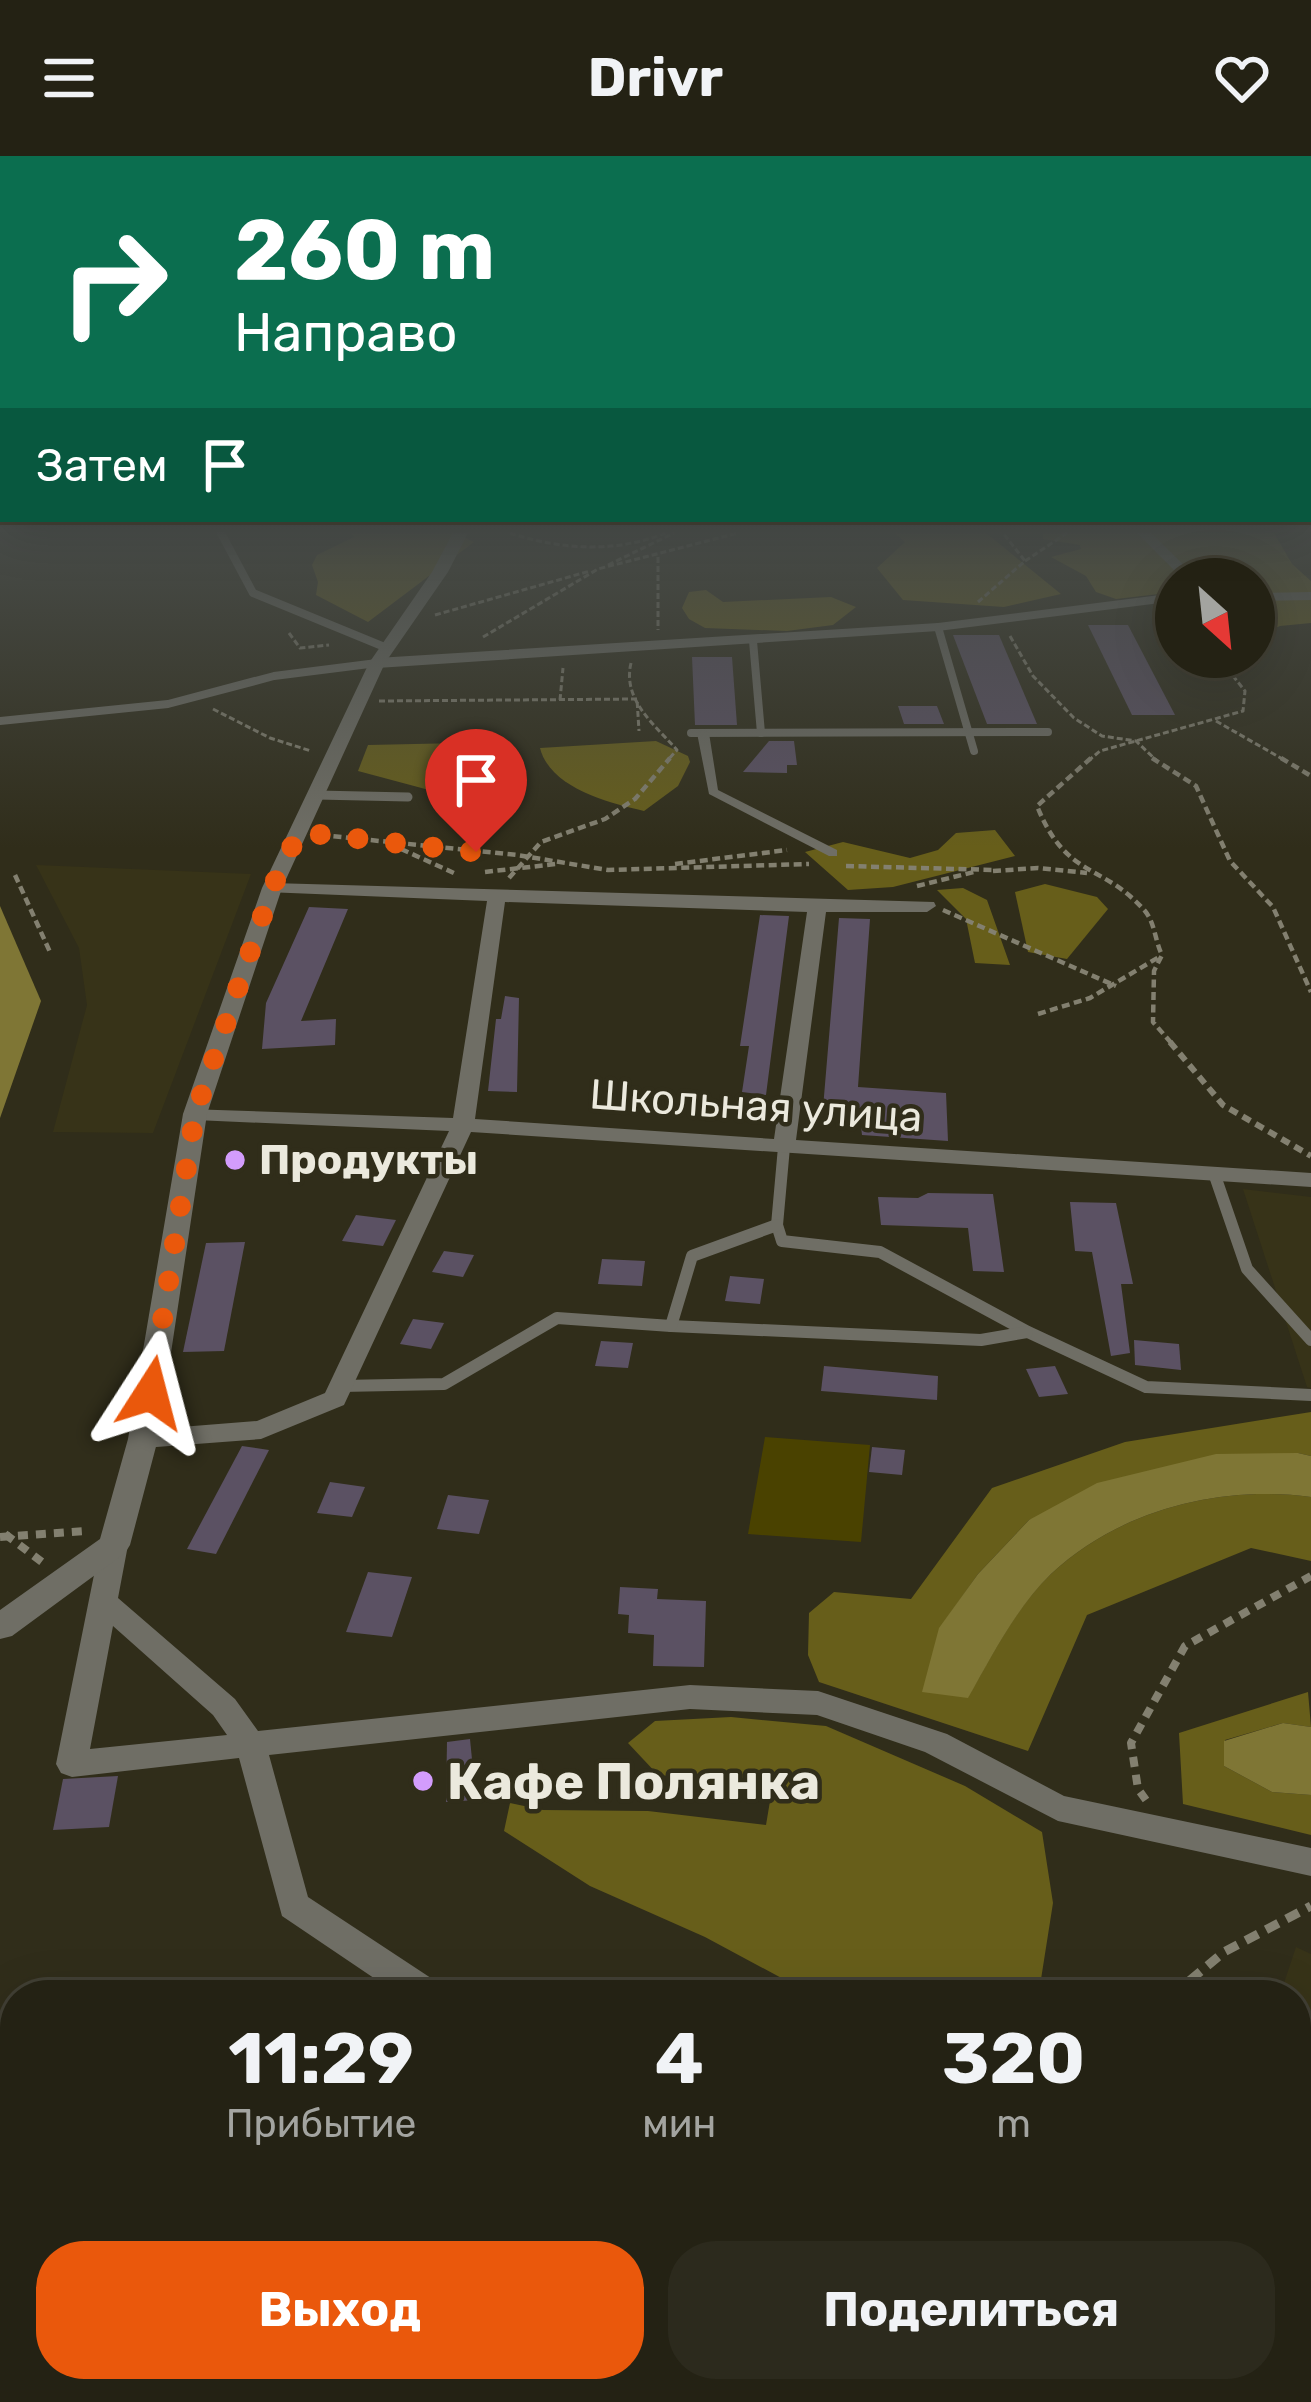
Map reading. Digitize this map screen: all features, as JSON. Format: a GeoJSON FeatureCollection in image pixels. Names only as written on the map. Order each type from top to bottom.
{"type":"FeatureCollection","features":[{"type":"Feature","properties":{"kind":"street"},"geometry":{"type":"LineString","coordinates":[[394,638],[272,888],[195,1114],[143,1439],[101,1599],[72,1764],[691,1697],[818,1703],[936,1743],[1058,1808],[1311,1862]]}},
{"type":"Feature","properties":{"kind":"street"},"geometry":{"type":"LineString","coordinates":[[382,655],[452,658],[795,638]]}},
{"type":"Feature","properties":{"kind":"street"},"geometry":{"type":"LineString","coordinates":[[697,733],[713,792],[826,850]]}},
{"type":"Feature","properties":{"kind":"street"},"geometry":{"type":"LineString","coordinates":[[272,888],[818,907],[927,906]]}},
{"type":"Feature","properties":{"kind":"street"},"geometry":{"type":"LineString","coordinates":[[143,1439],[261,1430],[335,1399],[463,1125],[497,896]]}},
{"type":"Feature","properties":{"kind":"street"},"geometry":{"type":"LineString","coordinates":[[784,1147],[818,907]]}},
{"type":"Feature","properties":{"kind":"street","name":"Школьная улица"},"geometry":{"type":"LineString","coordinates":[[195,1114],[463,1125],[1311,1180]]}},
{"type":"Feature","properties":{"kind":"street"},"geometry":{"type":"LineString","coordinates":[[0,1627],[116,1537]]}},
{"type":"Feature","properties":{"kind":"street"},"geometry":{"type":"LineString","coordinates":[[101,1599],[224,1707],[251,1745],[295,1906],[406,1980]]}},
{"type":"Feature","properties":{"kind":"lane"},"geometry":{"type":"LineString","coordinates":[[346,638],[382,655]]}},
{"type":"Feature","properties":{"kind":"lane"},"geometry":{"type":"LineString","coordinates":[[941,638],[974,752]]}},
{"type":"Feature","properties":{"kind":"lane"},"geometry":{"type":"LineString","coordinates":[[753,641],[760,733]]}},
{"type":"Feature","properties":{"kind":"lane"},"geometry":{"type":"LineString","coordinates":[[0,721],[168,704],[274,676],[382,655]]}},
{"type":"Feature","properties":{"kind":"lane"},"geometry":{"type":"LineString","coordinates":[[697,733],[1048,732]]}},
{"type":"Feature","properties":{"kind":"lane"},"geometry":{"type":"LineString","coordinates":[[317,795],[408,797]]}},
{"type":"Feature","properties":{"kind":"lane"},"geometry":{"type":"LineString","coordinates":[[784,1147],[777,1225],[782,1240],[880,1252],[1146,1388],[1311,1395]]}},
{"type":"Feature","properties":{"kind":"lane"},"geometry":{"type":"LineString","coordinates":[[1214,1173],[1247,1269],[1311,1340]]}},
{"type":"Feature","properties":{"kind":"lane"},"geometry":{"type":"LineString","coordinates":[[671,1326],[692,1256],[777,1225]]}},
{"type":"Feature","properties":{"kind":"lane"},"geometry":{"type":"LineString","coordinates":[[341,1386],[444,1384],[557,1318],[981,1340],[1028,1331]]}},
{"type":"Feature","properties":{"kind":"path"},"geometry":{"type":"LineString","coordinates":[[452,658],[485,638]]}},
{"type":"Feature","properties":{"kind":"path"},"geometry":{"type":"LineString","coordinates":[[660,638],[663,647]]}},
{"type":"Feature","properties":{"kind":"path"},"geometry":{"type":"LineString","coordinates":[[1011,638],[1014,653],[1045,690],[1098,734],[1136,741],[1145,754],[1196,786],[1230,861],[1274,907],[1311,992]]}},
{"type":"Feature","properties":{"kind":"path"},"geometry":{"type":"LineString","coordinates":[[392,845],[497,896],[541,842],[605,819],[635,799],[677,750],[630,695],[626,674],[638,648]]}},
{"type":"Feature","properties":{"kind":"path"},"geometry":{"type":"LineString","coordinates":[[1162,955],[1155,944],[1151,917],[1123,890],[1091,874],[1052,841],[1037,806],[1100,751],[1243,710],[1245,691],[1235,678]]}},
{"type":"Feature","properties":{"kind":"path"},"geometry":{"type":"LineString","coordinates":[[560,700],[561,679]]}},
{"type":"Feature","properties":{"kind":"path"},"geometry":{"type":"LineString","coordinates":[[396,701],[637,699],[639,731]]}},
{"type":"Feature","properties":{"kind":"path"},"geometry":{"type":"LineString","coordinates":[[168,704],[207,707],[333,763]]}},
{"type":"Feature","properties":{"kind":"path"},"geometry":{"type":"LineString","coordinates":[[1213,719],[1311,776]]}},
{"type":"Feature","properties":{"kind":"path"},"geometry":{"type":"LineString","coordinates":[[299,832],[517,855],[608,870],[765,862],[996,870]]}},
{"type":"Feature","properties":{"kind":"path"},"geometry":{"type":"LineString","coordinates":[[607,877],[645,868],[826,850]]}},
{"type":"Feature","properties":{"kind":"path"},"geometry":{"type":"LineString","coordinates":[[917,886],[958,873],[996,870],[1038,868],[1091,874]]}},
{"type":"Feature","properties":{"kind":"path"},"geometry":{"type":"LineString","coordinates":[[15,875],[50,952]]}},
{"type":"Feature","properties":{"kind":"path"},"geometry":{"type":"LineString","coordinates":[[927,906],[1116,986]]}},
{"type":"Feature","properties":{"kind":"path"},"geometry":{"type":"LineString","coordinates":[[1038,1014],[1116,986],[1162,955]]}},
{"type":"Feature","properties":{"kind":"path"},"geometry":{"type":"LineString","coordinates":[[1162,955],[1154,971],[1153,1022],[1223,1105],[1311,1156]]}},
{"type":"Feature","properties":{"kind":"path"},"geometry":{"type":"LineString","coordinates":[[2,1535],[116,1537]]}},
{"type":"Feature","properties":{"kind":"path"},"geometry":{"type":"LineString","coordinates":[[2,1535],[60,1575]]}},
{"type":"Feature","properties":{"kind":"path"},"geometry":{"type":"LineString","coordinates":[[1170,1832],[1138,1789],[1131,1743],[1149,1707],[1185,1646],[1311,1576]]}},
{"type":"Feature","properties":{"kind":"path"},"geometry":{"type":"LineString","coordinates":[[1190,1980],[1224,1952],[1311,1906]]}},
{"type":"Feature","properties":{"kind":"shaded area"},"geometry":{"type":"Polygon","coordinates":[[[656,741],[688,756],[690,762],[678,786],[644,811],[598,798],[568,783],[546,762],[540,748],[656,741]]]}},
{"type":"Feature","properties":{"kind":"shaded area"},"geometry":{"type":"Polygon","coordinates":[[[461,743],[464,748],[453,781],[429,790],[358,771],[368,745],[461,743]]]}},
{"type":"Feature","properties":{"kind":"shaded area"},"geometry":{"type":"Polygon","coordinates":[[[995,830],[1015,856],[893,887],[848,890],[805,852],[843,842],[910,858],[938,850],[956,833],[995,830]]]}},
{"type":"Feature","properties":{"kind":"shaded area"},"geometry":{"type":"Polygon","coordinates":[[[36,865],[251,874],[153,1133],[53,1132],[87,1005],[79,948],[36,865]]]}},
{"type":"Feature","properties":{"kind":"shaded area"},"geometry":{"type":"Polygon","coordinates":[[[1045,884],[1097,897],[1108,909],[1067,959],[1028,952],[1015,892],[1045,884]]]}},
{"type":"Feature","properties":{"kind":"shaded area"},"geometry":{"type":"Polygon","coordinates":[[[963,888],[987,900],[1010,965],[975,963],[966,919],[937,890],[963,888]]]}},
{"type":"Feature","properties":{"kind":"shaded area"},"geometry":{"type":"Polygon","coordinates":[[[0,906],[41,1001],[0,1118],[0,906]]]}},
{"type":"Feature","properties":{"kind":"shaded area"},"geometry":{"type":"Polygon","coordinates":[[[1243,1189],[1311,1197],[1311,1388],[1307,1387],[1243,1189]]]}},
{"type":"Feature","properties":{"kind":"shaded area"},"geometry":{"type":"Polygon","coordinates":[[[1311,1412],[1311,1456],[1298,1453],[1029,1520],[978,1574],[940,1628],[968,1697],[1005,1632],[1038,1587],[1108,1533],[1139,1518],[1207,1499],[1276,1494],[1311,1497],[1311,1561],[1251,1548],[1087,1615],[1028,1751],[819,1682],[808,1655],[809,1613],[834,1592],[911,1599],[992,1488],[1125,1442],[1311,1412]]]}},
{"type":"Feature","properties":{"kind":"shaded area"},"geometry":{"type":"Polygon","coordinates":[[[765,1437],[870,1445],[861,1542],[748,1534],[765,1437]]]}},
{"type":"Feature","properties":{"kind":"shaded area"},"geometry":{"type":"Polygon","coordinates":[[[1216,1454],[1311,1456],[1311,1497],[1276,1494],[1207,1499],[1139,1518],[1108,1533],[1038,1587],[968,1698],[922,1692],[939,1628],[978,1574],[1029,1520],[1097,1483],[1216,1454]]]}},
{"type":"Feature","properties":{"kind":"shaded area"},"geometry":{"type":"Polygon","coordinates":[[[1308,1692],[1311,1727],[1283,1723],[1225,1740],[1224,1766],[1272,1792],[1311,1795],[1311,1835],[1183,1804],[1179,1733],[1308,1692]]]}},
{"type":"Feature","properties":{"kind":"shaded area"},"geometry":{"type":"Polygon","coordinates":[[[731,1717],[826,1726],[965,1786],[1042,1832],[1053,1903],[1041,1980],[785,1980],[705,1937],[590,1886],[504,1831],[510,1803],[543,1810],[648,1811],[766,1825],[770,1801],[742,1782],[658,1775],[628,1743],[655,1721],[731,1717]]]}},
{"type":"Feature","properties":{"kind":"shaded area"},"geometry":{"type":"Polygon","coordinates":[[[1283,1723],[1311,1727],[1311,1795],[1272,1792],[1224,1766],[1224,1741],[1283,1723]]]}},
{"type":"Feature","properties":{"kind":"shaded area"},"geometry":{"type":"Polygon","coordinates":[[[1296,1947],[1311,1954],[1311,1980],[1285,1980],[1296,1947]]]}},
{"type":"Feature","properties":{"kind":"building"},"geometry":{"type":"Polygon","coordinates":[[[954,638],[1000,638],[1037,724],[987,724],[954,638]]]}},
{"type":"Feature","properties":{"kind":"building"},"geometry":{"type":"Polygon","coordinates":[[[1094,638],[1135,638],[1175,715],[1132,715],[1094,638]]]}},
{"type":"Feature","properties":{"kind":"building"},"geometry":{"type":"Polygon","coordinates":[[[692,657],[732,657],[737,725],[695,725],[692,657]]]}},
{"type":"Feature","properties":{"kind":"building"},"geometry":{"type":"Polygon","coordinates":[[[898,706],[937,706],[944,724],[904,724],[898,706]]]}},
{"type":"Feature","properties":{"kind":"building"},"geometry":{"type":"Polygon","coordinates":[[[769,741],[794,741],[797,765],[787,765],[787,773],[743,772],[769,741]]]}},
{"type":"Feature","properties":{"kind":"building"},"geometry":{"type":"Polygon","coordinates":[[[309,907],[348,909],[301,1021],[336,1019],[335,1045],[262,1049],[266,1003],[309,907]]]}},
{"type":"Feature","properties":{"kind":"building"},"geometry":{"type":"Polygon","coordinates":[[[760,915],[789,916],[766,1095],[742,1092],[749,1046],[740,1046],[760,915]]]}},
{"type":"Feature","properties":{"kind":"building"},"geometry":{"type":"Polygon","coordinates":[[[839,918],[870,919],[858,1087],[946,1093],[948,1141],[862,1135],[859,1109],[823,1108],[839,918]]]}},
{"type":"Feature","properties":{"kind":"building"},"geometry":{"type":"Polygon","coordinates":[[[505,996],[519,998],[517,1092],[488,1091],[496,1019],[501,1019],[505,996]]]}},
{"type":"Feature","properties":{"kind":"building"},"geometry":{"type":"Polygon","coordinates":[[[928,1193],[993,1194],[1004,1272],[973,1271],[968,1228],[881,1225],[878,1197],[918,1198],[928,1193]]]}},
{"type":"Feature","properties":{"kind":"building"},"geometry":{"type":"Polygon","coordinates":[[[1070,1202],[1116,1203],[1133,1284],[1121,1284],[1130,1353],[1111,1356],[1092,1252],[1075,1251],[1070,1202]]]}},
{"type":"Feature","properties":{"kind":"building"},"geometry":{"type":"Polygon","coordinates":[[[356,1215],[396,1220],[383,1246],[342,1241],[356,1215]]]}},
{"type":"Feature","properties":{"kind":"building"},"geometry":{"type":"Polygon","coordinates":[[[245,1242],[224,1351],[183,1352],[206,1243],[245,1242]]]}},
{"type":"Feature","properties":{"kind":"building"},"geometry":{"type":"Polygon","coordinates":[[[444,1251],[474,1255],[463,1277],[432,1272],[444,1251]]]}},
{"type":"Feature","properties":{"kind":"building"},"geometry":{"type":"Polygon","coordinates":[[[602,1259],[645,1261],[642,1286],[598,1284],[602,1259]]]}},
{"type":"Feature","properties":{"kind":"building"},"geometry":{"type":"Polygon","coordinates":[[[730,1276],[764,1279],[760,1304],[725,1301],[730,1276]]]}},
{"type":"Feature","properties":{"kind":"building"},"geometry":{"type":"Polygon","coordinates":[[[413,1319],[444,1323],[431,1349],[400,1344],[413,1319]]]}},
{"type":"Feature","properties":{"kind":"building"},"geometry":{"type":"Polygon","coordinates":[[[1134,1340],[1179,1344],[1181,1370],[1135,1365],[1134,1340]]]}},
{"type":"Feature","properties":{"kind":"building"},"geometry":{"type":"Polygon","coordinates":[[[601,1341],[633,1343],[628,1368],[595,1366],[601,1341]]]}},
{"type":"Feature","properties":{"kind":"building"},"geometry":{"type":"Polygon","coordinates":[[[824,1366],[938,1376],[937,1400],[821,1391],[824,1366]]]}},
{"type":"Feature","properties":{"kind":"building"},"geometry":{"type":"Polygon","coordinates":[[[1055,1366],[1068,1394],[1039,1397],[1026,1369],[1055,1366]]]}},
{"type":"Feature","properties":{"kind":"building"},"geometry":{"type":"Polygon","coordinates":[[[242,1446],[269,1450],[216,1554],[187,1549],[242,1446]]]}},
{"type":"Feature","properties":{"kind":"building"},"geometry":{"type":"Polygon","coordinates":[[[872,1447],[905,1450],[902,1475],[869,1472],[872,1447]]]}},
{"type":"Feature","properties":{"kind":"building"},"geometry":{"type":"Polygon","coordinates":[[[330,1482],[365,1487],[352,1517],[317,1513],[330,1482]]]}},
{"type":"Feature","properties":{"kind":"building"},"geometry":{"type":"Polygon","coordinates":[[[448,1495],[489,1500],[479,1534],[437,1529],[448,1495]]]}},
{"type":"Feature","properties":{"kind":"building"},"geometry":{"type":"Polygon","coordinates":[[[368,1572],[412,1577],[392,1637],[346,1632],[368,1572]]]}},
{"type":"Feature","properties":{"kind":"building"},"geometry":{"type":"Polygon","coordinates":[[[620,1587],[658,1589],[657,1599],[706,1601],[704,1667],[653,1666],[654,1635],[628,1633],[629,1615],[618,1614],[620,1587]]]}},
{"type":"Feature","properties":{"kind":"building"},"geometry":{"type":"Polygon","coordinates":[[[470,1739],[476,1800],[446,1802],[447,1742],[470,1739]]]}},
{"type":"Feature","properties":{"kind":"building"},"geometry":{"type":"Polygon","coordinates":[[[118,1776],[109,1827],[53,1830],[63,1779],[118,1776]]]}},
{"type":"Feature","properties":{"kind":"place","name":"Продукты"},"geometry":{"type":"Point","coordinates":[235,1160]}},
{"type":"Feature","properties":{"kind":"place","name":"Кафе Полянка"},"geometry":{"type":"Point","coordinates":[423,1781]}},
{"type":"Feature","properties":{"kind":"route"},"geometry":{"type":"LineString","coordinates":[[151,1393],[195,1114],[272,888],[299,832],[476,852]]}}]}
